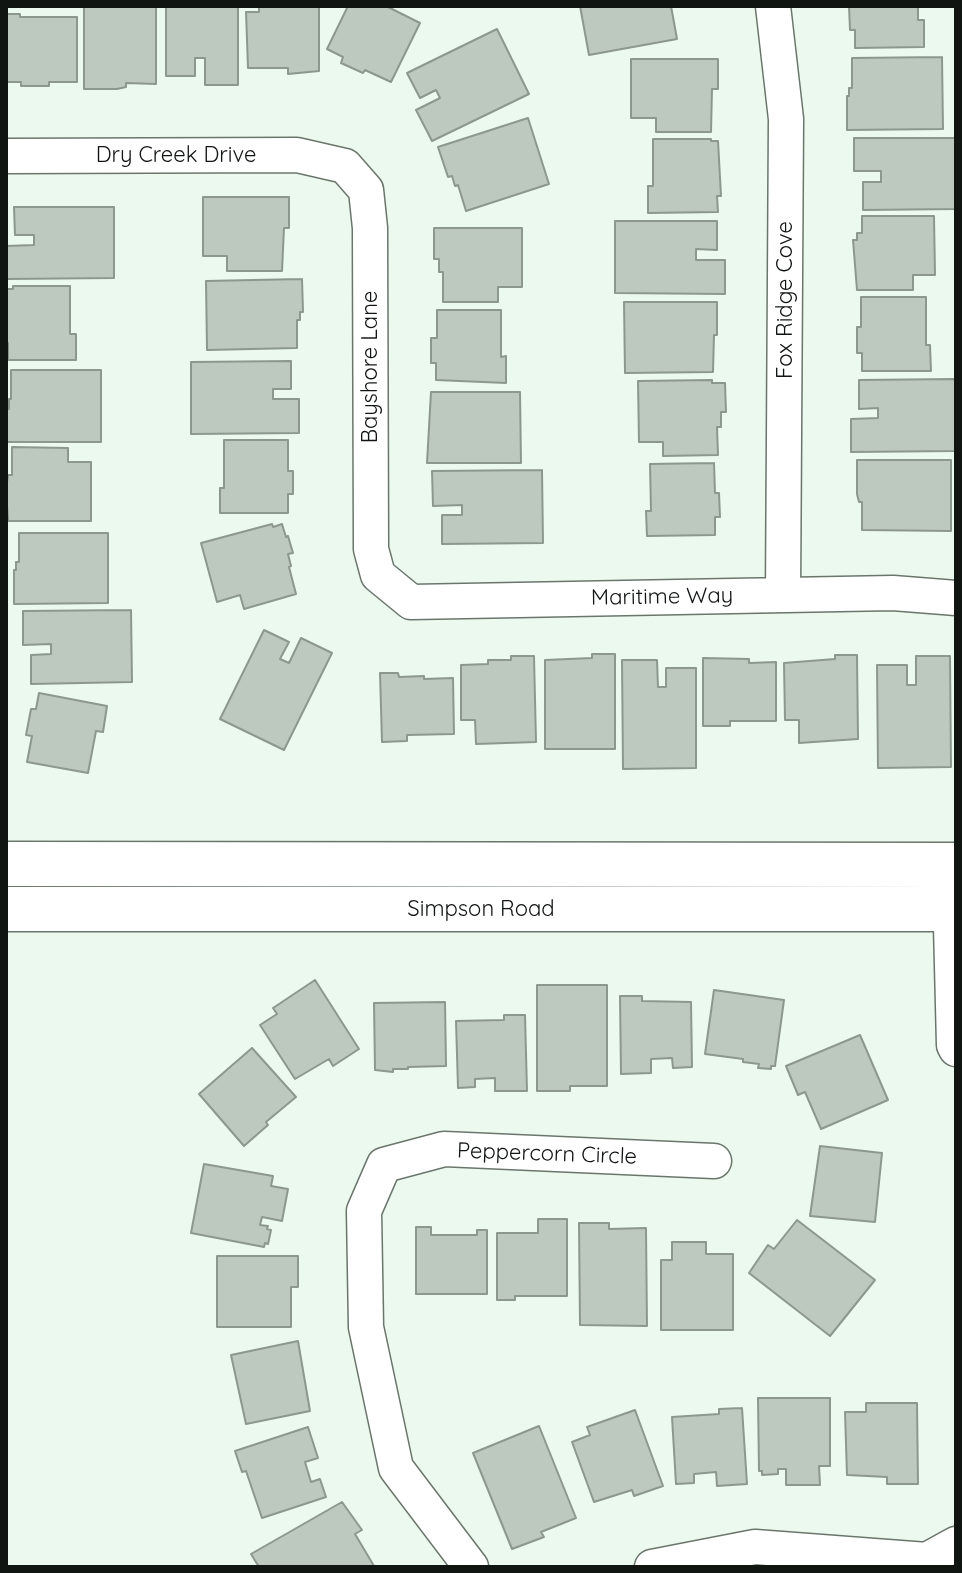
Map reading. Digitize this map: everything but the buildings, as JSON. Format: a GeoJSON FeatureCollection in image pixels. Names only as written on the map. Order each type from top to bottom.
{"type":"FeatureCollection","features":[{"type":"Feature","properties":{"kind":"main road","name":"Simpson Road"},"geometry":{"type":"LineString","coordinates":[[6,864],[953,865]]}},
{"type":"Feature","properties":{"kind":"main road","name":"Simpson Road"},"geometry":{"type":"LineString","coordinates":[[6,909],[953,909]]}},
{"type":"Feature","properties":{"kind":"street","name":"Fox Ridge Cove"},"geometry":{"type":"LineString","coordinates":[[773,6],[786,119],[783,595]]}},
{"type":"Feature","properties":{"kind":"street","name":"Dry Creek Drive"},"geometry":{"type":"LineString","coordinates":[[6,156],[297,155],[345,166]]}},
{"type":"Feature","properties":{"kind":"street","name":"Bayshore Lane"},"geometry":{"type":"LineString","coordinates":[[345,166],[366,190],[370,228],[371,549],[378,575]]}},
{"type":"Feature","properties":{"kind":"street","name":"Maritime Way"},"geometry":{"type":"LineString","coordinates":[[378,575],[411,602],[893,593],[956,598]]}},
{"type":"Feature","properties":{"kind":"street"},"geometry":{"type":"LineString","coordinates":[[953,865],[956,1049]]}},
{"type":"Feature","properties":{"kind":"street","name":"Peppercorn Circle"},"geometry":{"type":"LineString","coordinates":[[471,1567],[396,1468],[366,1327],[364,1211],[384,1165],[444,1149],[714,1161]]}},
{"type":"Feature","properties":{"kind":"street"},"geometry":{"type":"LineString","coordinates":[[652,1567],[755,1547],[927,1560],[956,1544]]}}]}
